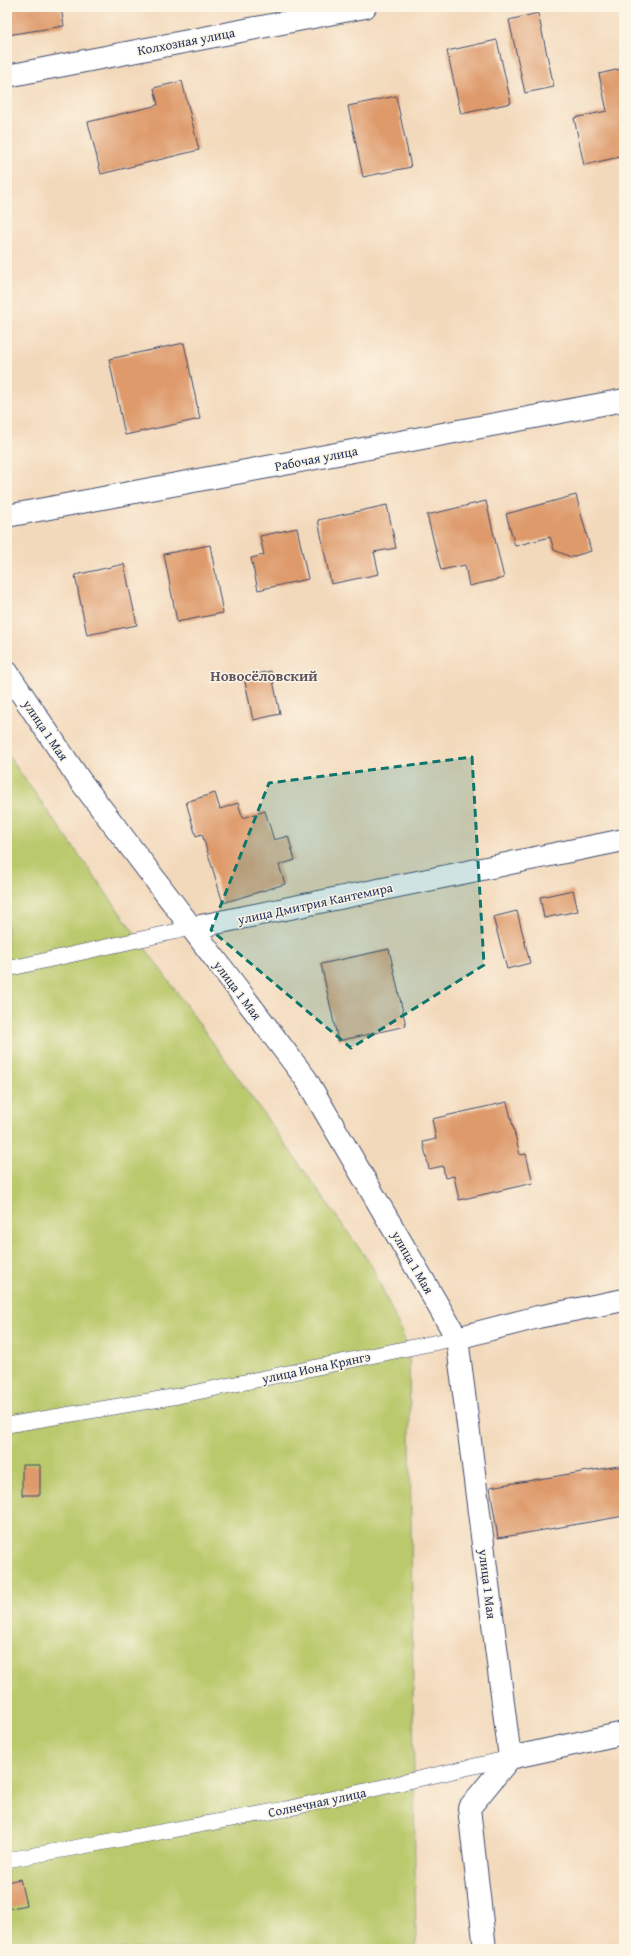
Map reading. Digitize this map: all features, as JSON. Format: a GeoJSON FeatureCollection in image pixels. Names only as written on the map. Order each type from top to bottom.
{"type":"FeatureCollection","features":[{"type":"Feature","properties":{"kind":"street","name":"Колхозная улица"},"geometry":{"type":"LineString","coordinates":[[7,76],[365,7]]}},
{"type":"Feature","properties":{"kind":"street","name":"Рабочая улица"},"geometry":{"type":"LineString","coordinates":[[7,516],[624,400]]}},
{"type":"Feature","properties":{"kind":"street","name":"улица 1 Мая"},"geometry":{"type":"LineString","coordinates":[[7,672],[78,779],[306,1079],[457,1338],[510,1758]]}},
{"type":"Feature","properties":{"kind":"street","name":"улица Дмитрия Кантемира"},"geometry":{"type":"LineString","coordinates":[[191,928],[624,840]]}},
{"type":"Feature","properties":{"kind":"street","name":"улица Иона Крянгэ"},"geometry":{"type":"LineString","coordinates":[[457,1338],[538,1317],[624,1300]]}},
{"type":"Feature","properties":{"kind":"street","name":"Солнечная улица"},"geometry":{"type":"LineString","coordinates":[[510,1758],[624,1733]]}},
{"type":"Feature","properties":{"kind":"street"},"geometry":{"type":"LineString","coordinates":[[485,1949],[469,1808],[510,1758]]}},
{"type":"Feature","properties":{"kind":"lane","name":"улица Дмитрия Кантемира"},"geometry":{"type":"LineString","coordinates":[[7,969],[191,928]]}},
{"type":"Feature","properties":{"kind":"lane","name":"улица Иона Крянгэ"},"geometry":{"type":"LineString","coordinates":[[7,1425],[178,1396],[457,1338]]}},
{"type":"Feature","properties":{"kind":"lane","name":"Солнечная улица"},"geometry":{"type":"LineString","coordinates":[[7,1860],[286,1809],[510,1758]]}},
{"type":"Feature","properties":{"kind":"highlighted area"},"geometry":{"type":"Polygon","coordinates":[[[472,757],[484,965],[351,1048],[211,930],[269,783],[472,757]]]}},
{"type":"Feature","properties":{"kind":"green space"},"geometry":{"type":"Polygon","coordinates":[[[7,754],[372,1266],[409,1349],[416,1949],[7,1949],[7,754]]]}},
{"type":"Feature","properties":{"kind":"building"},"geometry":{"type":"Polygon","coordinates":[[[7,7],[61,7],[64,26],[7,35],[7,7]]]}},
{"type":"Feature","properties":{"kind":"building"},"geometry":{"type":"Polygon","coordinates":[[[538,13],[554,87],[525,93],[509,20],[538,13]]]}},
{"type":"Feature","properties":{"kind":"building"},"geometry":{"type":"Polygon","coordinates":[[[497,40],[511,103],[461,114],[447,51],[497,40]]]}},
{"type":"Feature","properties":{"kind":"building"},"geometry":{"type":"Polygon","coordinates":[[[624,68],[624,156],[584,165],[574,118],[607,111],[599,74],[624,68]]]}},
{"type":"Feature","properties":{"kind":"building"},"geometry":{"type":"Polygon","coordinates":[[[182,81],[199,150],[101,174],[88,122],[158,105],[154,88],[182,81]]]}},
{"type":"Feature","properties":{"kind":"building"},"geometry":{"type":"Polygon","coordinates":[[[396,96],[411,167],[363,177],[348,106],[396,96]]]}},
{"type":"Feature","properties":{"kind":"building"},"geometry":{"type":"Polygon","coordinates":[[[184,343],[200,419],[125,435],[109,359],[184,343]]]}},
{"type":"Feature","properties":{"kind":"building"},"geometry":{"type":"Polygon","coordinates":[[[576,495],[591,551],[571,557],[554,550],[550,537],[515,546],[506,514],[576,495]]]}},
{"type":"Feature","properties":{"kind":"building"},"geometry":{"type":"Polygon","coordinates":[[[486,501],[504,578],[469,586],[465,565],[441,570],[427,515],[486,501]]]}},
{"type":"Feature","properties":{"kind":"building"},"geometry":{"type":"Polygon","coordinates":[[[387,505],[396,548],[374,552],[379,574],[331,584],[318,520],[387,505]]]}},
{"type":"Feature","properties":{"kind":"building"},"geometry":{"type":"Polygon","coordinates":[[[297,528],[308,579],[258,590],[251,558],[264,555],[260,536],[297,528]]]}},
{"type":"Feature","properties":{"kind":"building"},"geometry":{"type":"Polygon","coordinates":[[[210,545],[223,613],[177,622],[164,554],[210,545]]]}},
{"type":"Feature","properties":{"kind":"building"},"geometry":{"type":"Polygon","coordinates":[[[124,564],[137,625],[87,635],[75,575],[124,564]]]}},
{"type":"Feature","properties":{"kind":"building"},"geometry":{"type":"Polygon","coordinates":[[[271,671],[280,714],[253,720],[244,677],[271,671]]]}},
{"type":"Feature","properties":{"kind":"building"},"geometry":{"type":"Polygon","coordinates":[[[215,793],[220,809],[238,803],[243,818],[265,811],[274,840],[288,836],[295,860],[279,865],[285,884],[223,903],[202,834],[196,836],[186,802],[215,793]]]}},
{"type":"Feature","properties":{"kind":"building"},"geometry":{"type":"Polygon","coordinates":[[[573,890],[578,911],[544,918],[540,897],[573,890]]]}},
{"type":"Feature","properties":{"kind":"building"},"geometry":{"type":"Polygon","coordinates":[[[517,911],[530,963],[507,969],[493,917],[517,911]]]}},
{"type":"Feature","properties":{"kind":"building"},"geometry":{"type":"Polygon","coordinates":[[[389,949],[406,1026],[338,1041],[321,964],[389,949]]]}},
{"type":"Feature","properties":{"kind":"building"},"geometry":{"type":"Polygon","coordinates":[[[507,1102],[520,1155],[526,1154],[533,1183],[459,1200],[454,1176],[445,1178],[443,1166],[429,1169],[423,1142],[436,1139],[432,1119],[507,1102]]]}},
{"type":"Feature","properties":{"kind":"building"},"geometry":{"type":"Polygon","coordinates":[[[22,1465],[40,1465],[40,1495],[22,1495],[22,1465]]]}},
{"type":"Feature","properties":{"kind":"building"},"geometry":{"type":"Polygon","coordinates":[[[619,1466],[624,1493],[624,1516],[498,1538],[490,1487],[619,1466]]]}},
{"type":"Feature","properties":{"kind":"building"},"geometry":{"type":"Polygon","coordinates":[[[20,1879],[26,1905],[7,1909],[7,1882],[20,1879]]]}},
{"type":"Feature","properties":{"kind":"district","name":"Новосёловский"},"geometry":{"type":"Point","coordinates":[264,676]}}]}
